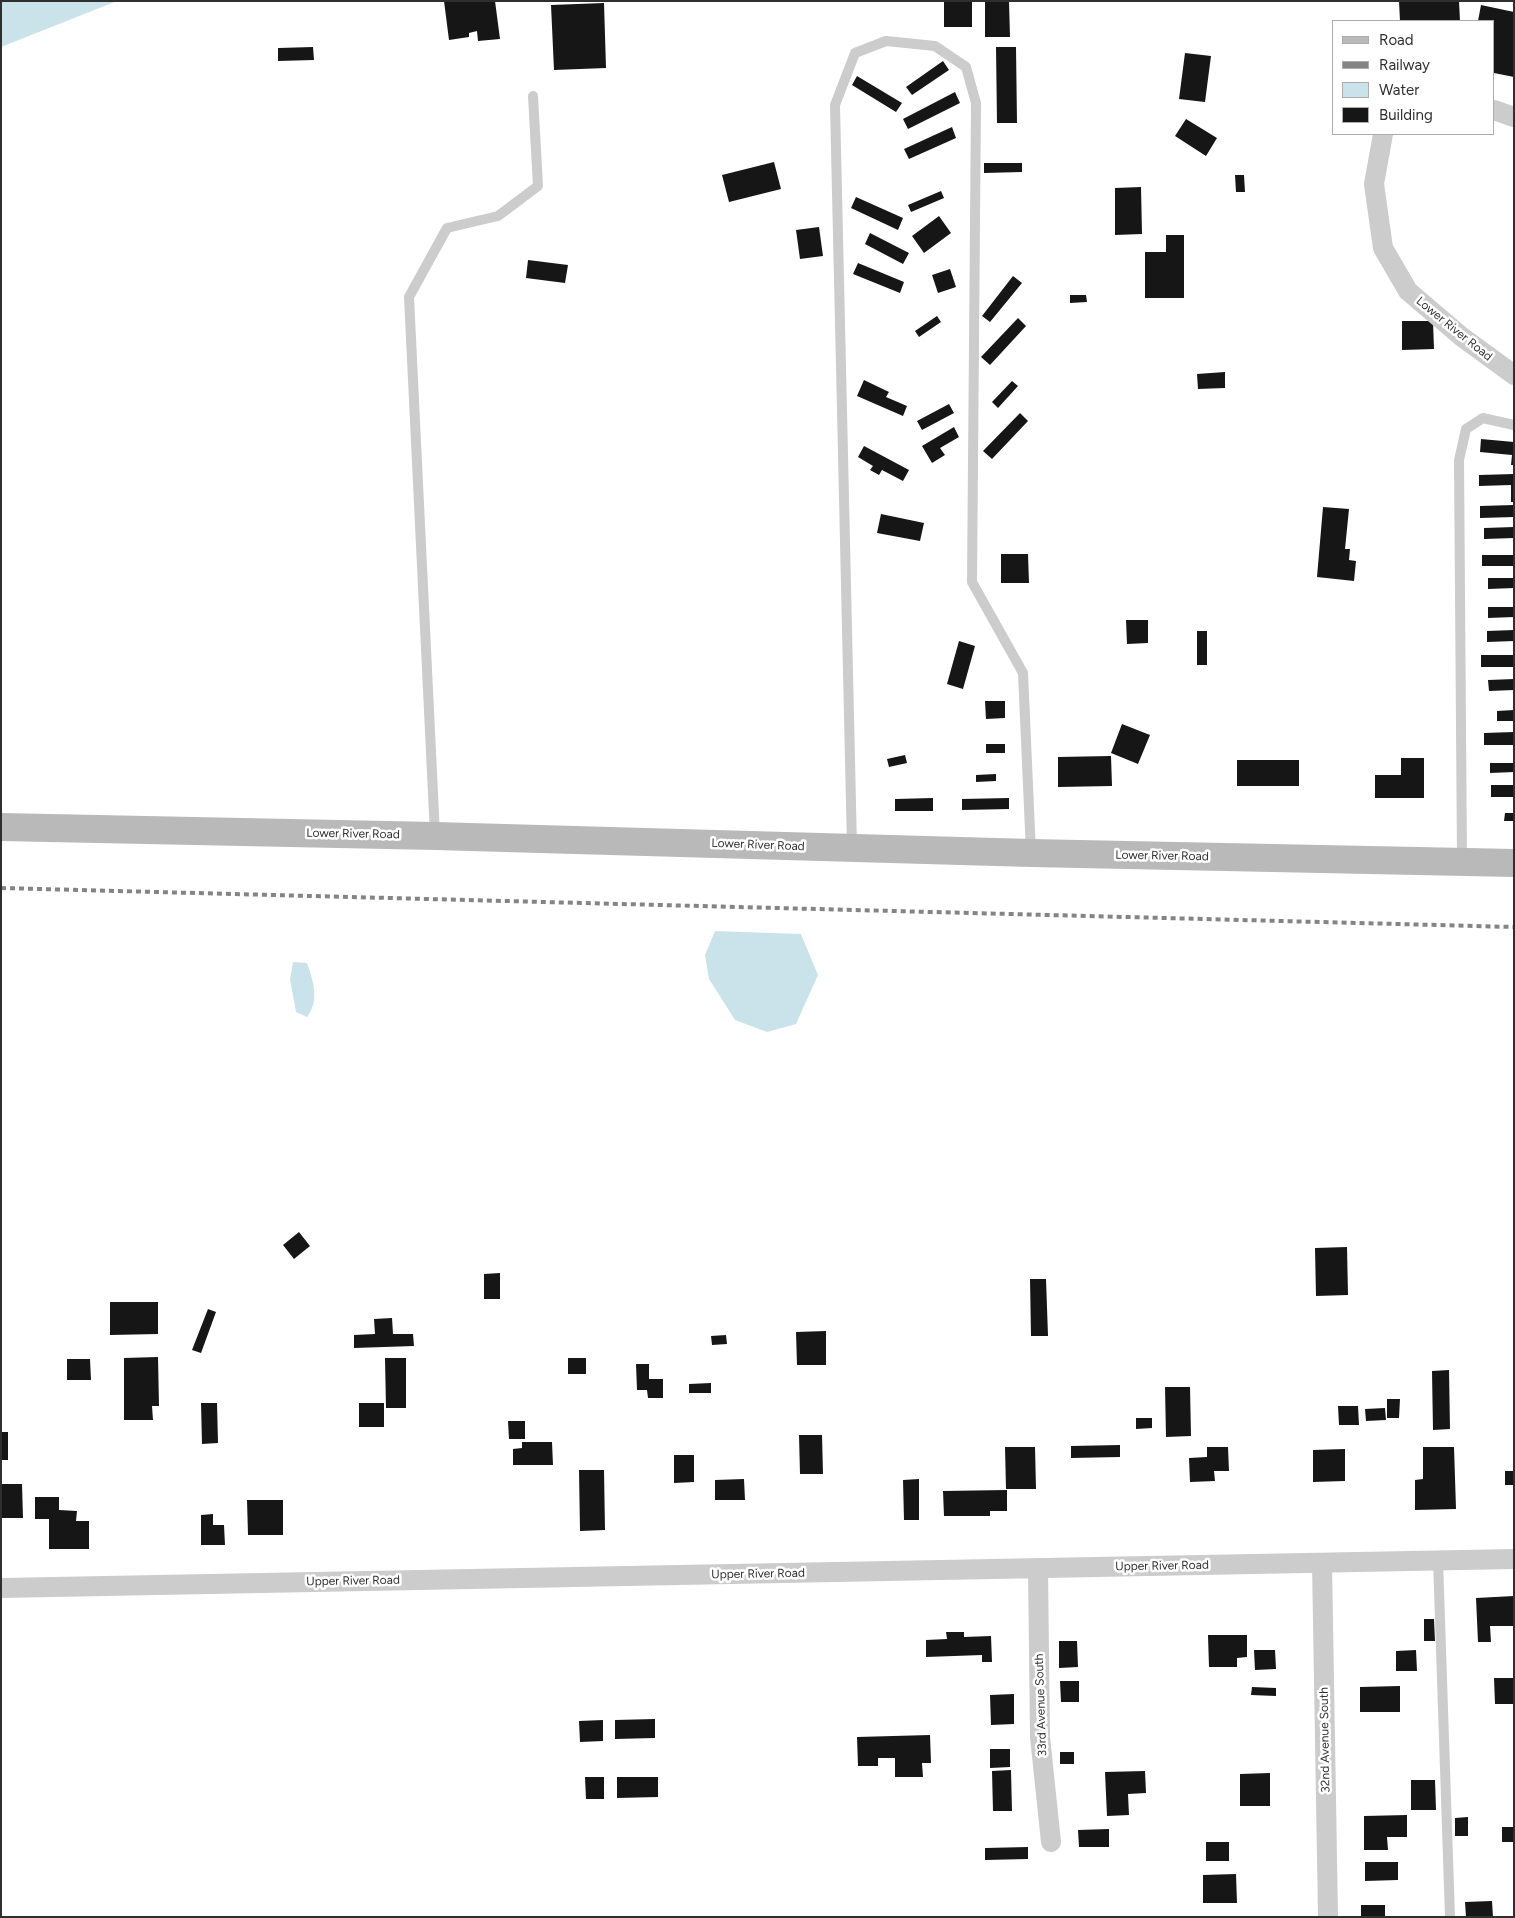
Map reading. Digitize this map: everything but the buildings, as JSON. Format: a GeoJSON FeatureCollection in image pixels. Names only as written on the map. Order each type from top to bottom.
{"type":"FeatureCollection","features":[{"type":"Feature","properties":{"kind":"street"},"geometry":{"type":"LineString","coordinates":[[1495,110],[1514,117]]}},
{"type":"Feature","properties":{"kind":"street","name":"Lower River Road"},"geometry":{"type":"LineString","coordinates":[[1384,135],[1374,184],[1383,248],[1408,291],[1462,337],[1514,375]]}},
{"type":"Feature","properties":{"kind":"street","name":"Lower River Road"},"geometry":{"type":"LineString","coordinates":[[1,827],[435,836],[1031,854],[1514,863]]}},
{"type":"Feature","properties":{"kind":"street","name":"Upper River Road"},"geometry":{"type":"LineString","coordinates":[[1,1588],[1514,1558]]}},
{"type":"Feature","properties":{"kind":"street","name":"32nd Avenue South"},"geometry":{"type":"LineString","coordinates":[[1322,1563],[1328,1917]]}},
{"type":"Feature","properties":{"kind":"street","name":"33rd Avenue South"},"geometry":{"type":"LineString","coordinates":[[1038,1568],[1040,1737],[1051,1842]]}},
{"type":"Feature","properties":{"kind":"lane"},"geometry":{"type":"LineString","coordinates":[[852,848],[835,105],[855,53],[886,41],[935,46],[966,67],[976,103],[972,582],[1023,673],[1031,854]]}},
{"type":"Feature","properties":{"kind":"lane"},"geometry":{"type":"LineString","coordinates":[[435,836],[409,297],[447,228],[498,216],[538,186],[533,96]]}},
{"type":"Feature","properties":{"kind":"lane"},"geometry":{"type":"LineString","coordinates":[[1462,861],[1459,460],[1466,429],[1483,418],[1514,425]]}},
{"type":"Feature","properties":{"kind":"lane"},"geometry":{"type":"LineString","coordinates":[[1438,1560],[1450,1917]]}},
{"type":"Feature","properties":{"kind":"water"},"geometry":{"type":"Polygon","coordinates":[[[1,1],[117,1],[1,47],[1,1]]]}},
{"type":"Feature","properties":{"kind":"water"},"geometry":{"type":"Polygon","coordinates":[[[715,931],[801,934],[818,975],[796,1024],[767,1032],[735,1020],[709,979],[705,955],[715,931]]]}},
{"type":"Feature","properties":{"kind":"water"},"geometry":{"type":"Polygon","coordinates":[[[293,962],[307,963],[311,976],[314,997],[311,1011],[307,1017],[296,1012],[290,979],[293,962]]]}},
{"type":"Feature","properties":{"kind":"railway"},"geometry":{"type":"LineString","coordinates":[[1,888],[1514,927]]}}]}
